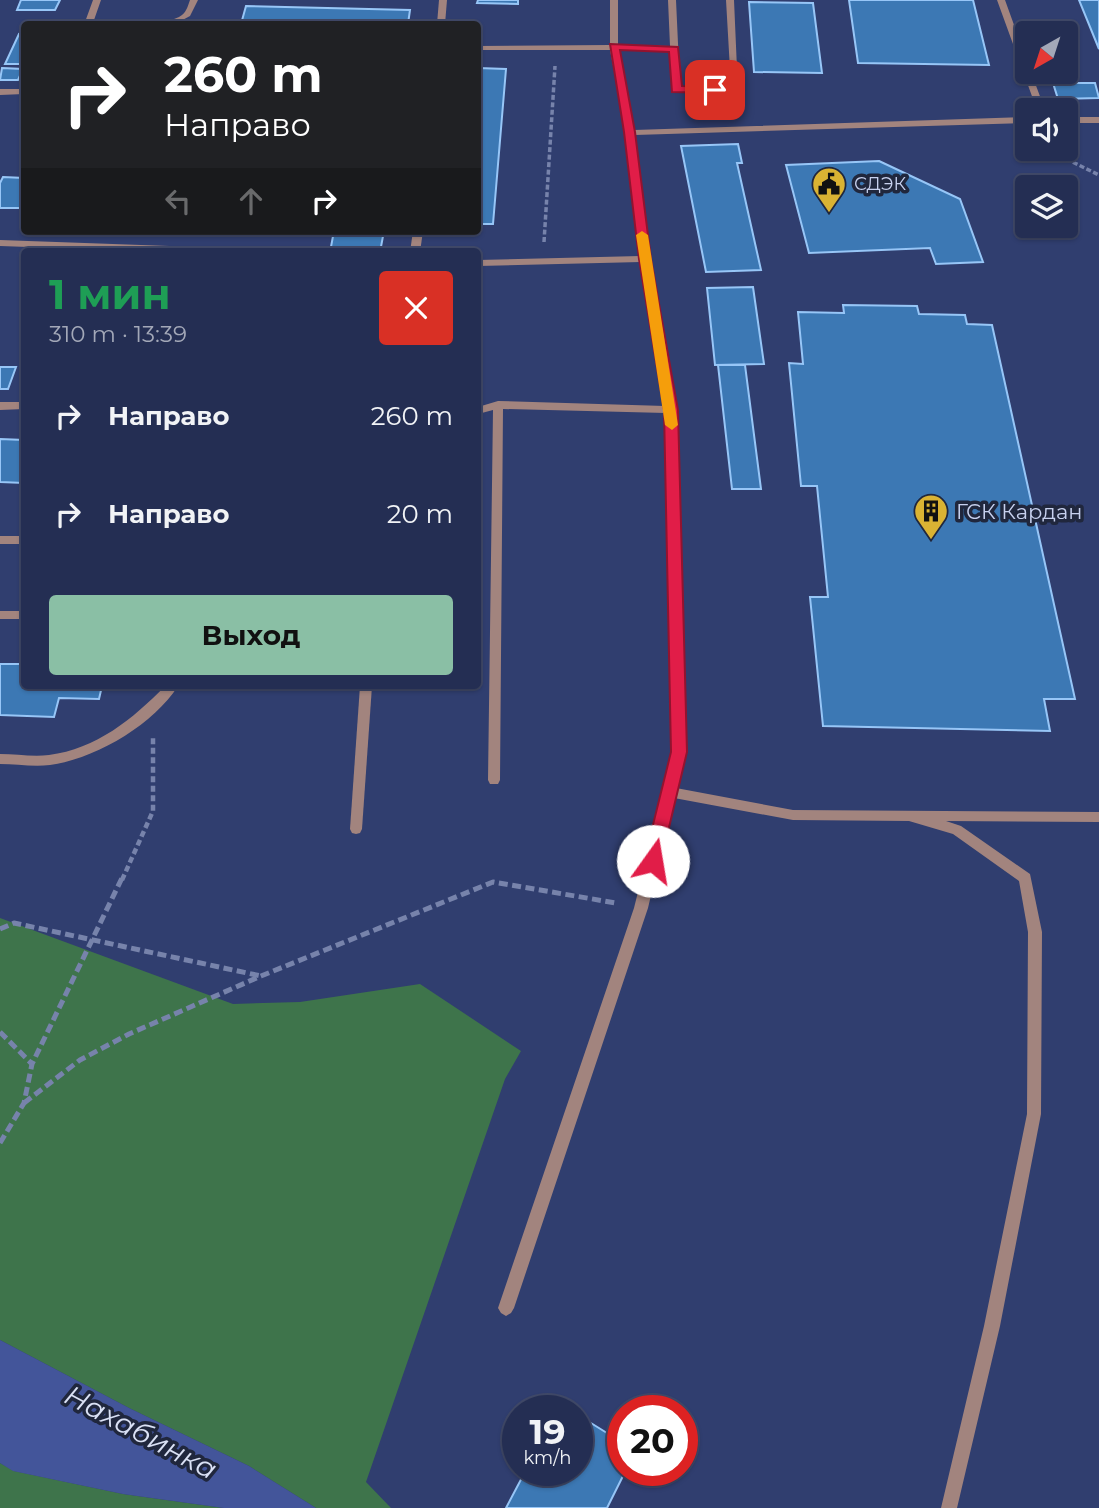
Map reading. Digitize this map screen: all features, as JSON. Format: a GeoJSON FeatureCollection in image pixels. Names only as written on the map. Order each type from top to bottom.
{"type":"FeatureCollection","features":[{"type":"Feature","properties":{"kind":"lane"},"geometry":{"type":"LineString","coordinates":[[88,21],[97,0]]}},
{"type":"Feature","properties":{"kind":"lane"},"geometry":{"type":"LineString","coordinates":[[176,21],[190,12],[194,0]]}},
{"type":"Feature","properties":{"kind":"lane"},"geometry":{"type":"LineString","coordinates":[[441,21],[443,0]]}},
{"type":"Feature","properties":{"kind":"lane"},"geometry":{"type":"LineString","coordinates":[[506,1308],[641,908],[679,752],[671,410],[645,259],[630,132],[614,47],[614,0]]}},
{"type":"Feature","properties":{"kind":"lane"},"geometry":{"type":"LineString","coordinates":[[673,0],[676,90],[735,90],[730,0]]}},
{"type":"Feature","properties":{"kind":"lane"},"geometry":{"type":"LineString","coordinates":[[1000,0],[1037,98]]}},
{"type":"Feature","properties":{"kind":"lane"},"geometry":{"type":"LineString","coordinates":[[481,48],[674,49]]}},
{"type":"Feature","properties":{"kind":"lane"},"geometry":{"type":"LineString","coordinates":[[0,92],[21,92]]}},
{"type":"Feature","properties":{"kind":"lane"},"geometry":{"type":"LineString","coordinates":[[630,132],[1015,120]]}},
{"type":"Feature","properties":{"kind":"lane"},"geometry":{"type":"LineString","coordinates":[[1078,120],[1099,120]]}},
{"type":"Feature","properties":{"kind":"lane"},"geometry":{"type":"LineString","coordinates":[[0,243],[141,248]]}},
{"type":"Feature","properties":{"kind":"lane"},"geometry":{"type":"LineString","coordinates":[[481,263],[645,259]]}},
{"type":"Feature","properties":{"kind":"lane"},"geometry":{"type":"LineString","coordinates":[[481,409],[498,405],[671,410]]}},
{"type":"Feature","properties":{"kind":"lane"},"geometry":{"type":"LineString","coordinates":[[494,780],[498,405]]}},
{"type":"Feature","properties":{"kind":"lane"},"geometry":{"type":"LineString","coordinates":[[0,406],[21,406]]}},
{"type":"Feature","properties":{"kind":"lane"},"geometry":{"type":"LineString","coordinates":[[0,540],[21,540]]}},
{"type":"Feature","properties":{"kind":"lane"},"geometry":{"type":"LineString","coordinates":[[0,615],[21,615]]}},
{"type":"Feature","properties":{"kind":"lane"},"geometry":{"type":"LineString","coordinates":[[0,759],[49,760],[84,752],[120,732],[153,708],[169,689]]}},
{"type":"Feature","properties":{"kind":"lane"},"geometry":{"type":"LineString","coordinates":[[356,829],[366,689]]}},
{"type":"Feature","properties":{"kind":"lane"},"geometry":{"type":"LineString","coordinates":[[669,792],[793,815],[1099,817]]}},
{"type":"Feature","properties":{"kind":"lane"},"geometry":{"type":"LineString","coordinates":[[906,816],[957,830],[1026,878],[1035,932],[1034,1114],[992,1326],[949,1508]]}},
{"type":"Feature","properties":{"kind":"path"},"geometry":{"type":"LineString","coordinates":[[543,261],[556,47]]}},
{"type":"Feature","properties":{"kind":"path"},"geometry":{"type":"LineString","coordinates":[[1070,161],[1099,175]]}},
{"type":"Feature","properties":{"kind":"path"},"geometry":{"type":"LineString","coordinates":[[0,1143],[24,1103],[32,1064],[153,811],[153,708]]}},
{"type":"Feature","properties":{"kind":"path"},"geometry":{"type":"LineString","coordinates":[[24,1103],[80,1060],[129,1034],[261,976],[493,882],[641,908]]}},
{"type":"Feature","properties":{"kind":"path"},"geometry":{"type":"LineString","coordinates":[[0,929],[15,923],[261,976]]}},
{"type":"Feature","properties":{"kind":"path"},"geometry":{"type":"LineString","coordinates":[[0,1032],[32,1064]]}},
{"type":"Feature","properties":{"kind":"green space"},"geometry":{"type":"Polygon","coordinates":[[[0,918],[233,1004],[300,1002],[420,984],[521,1051],[505,1079],[366,1482],[391,1508],[316,1508],[249,1466],[129,1408],[0,1340],[0,918]]]}},
{"type":"Feature","properties":{"kind":"green space"},"geometry":{"type":"Polygon","coordinates":[[[0,1463],[14,1471],[123,1494],[224,1508],[0,1508],[0,1463]]]}},
{"type":"Feature","properties":{"kind":"water","name":"Нахабинка"},"geometry":{"type":"Polygon","coordinates":[[[0,1340],[129,1408],[249,1466],[316,1508],[224,1508],[123,1494],[13,1471],[0,1463],[0,1340]]]}},
{"type":"Feature","properties":{"kind":"building"},"geometry":{"type":"Polygon","coordinates":[[[21,0],[60,0],[55,10],[17,10],[21,0]]]}},
{"type":"Feature","properties":{"kind":"building"},"geometry":{"type":"Polygon","coordinates":[[[478,0],[518,0],[518,4],[477,3],[478,0]]]}},
{"type":"Feature","properties":{"kind":"building"},"geometry":{"type":"Polygon","coordinates":[[[849,0],[973,0],[989,65],[858,63],[849,0]]]}},
{"type":"Feature","properties":{"kind":"building"},"geometry":{"type":"Polygon","coordinates":[[[1079,0],[1099,0],[1099,49],[1079,0]]]}},
{"type":"Feature","properties":{"kind":"building"},"geometry":{"type":"Polygon","coordinates":[[[749,2],[813,3],[822,73],[754,72],[749,2]]]}},
{"type":"Feature","properties":{"kind":"building"},"geometry":{"type":"Polygon","coordinates":[[[246,6],[410,10],[408,21],[242,21],[246,6]]]}},
{"type":"Feature","properties":{"kind":"building"},"geometry":{"type":"Polygon","coordinates":[[[19,34],[21,34],[21,64],[5,64],[19,34]]]}},
{"type":"Feature","properties":{"kind":"building"},"geometry":{"type":"Polygon","coordinates":[[[2,68],[21,69],[18,80],[0,80],[2,68]]]}},
{"type":"Feature","properties":{"kind":"building"},"geometry":{"type":"Polygon","coordinates":[[[481,68],[506,69],[493,224],[481,224],[481,68]]]}},
{"type":"Feature","properties":{"kind":"building"},"geometry":{"type":"Polygon","coordinates":[[[1095,83],[1099,98],[1078,99],[1058,98],[1053,84],[1095,83]]]}},
{"type":"Feature","properties":{"kind":"building"},"geometry":{"type":"Polygon","coordinates":[[[738,144],[742,163],[737,163],[761,270],[706,272],[681,146],[738,144]]]}},
{"type":"Feature","properties":{"kind":"building"},"geometry":{"type":"Polygon","coordinates":[[[879,161],[960,199],[983,262],[936,264],[930,248],[809,253],[786,165],[879,161]]]}},
{"type":"Feature","properties":{"kind":"building"},"geometry":{"type":"Polygon","coordinates":[[[3,177],[21,178],[21,208],[0,208],[0,183],[3,177]]]}},
{"type":"Feature","properties":{"kind":"building"},"geometry":{"type":"Polygon","coordinates":[[[333,235],[383,235],[381,248],[331,248],[333,235]]]}},
{"type":"Feature","properties":{"kind":"building"},"geometry":{"type":"Polygon","coordinates":[[[753,287],[764,364],[715,365],[707,288],[753,287]]]}},
{"type":"Feature","properties":{"kind":"building","name":"ГСК Кардан"},"geometry":{"type":"Polygon","coordinates":[[[843,305],[917,306],[919,314],[965,315],[967,324],[992,325],[1075,699],[1044,699],[1050,731],[823,726],[810,597],[828,597],[817,486],[801,486],[789,363],[803,364],[798,312],[844,313],[843,305]]]}},
{"type":"Feature","properties":{"kind":"building"},"geometry":{"type":"Polygon","coordinates":[[[718,365],[745,365],[761,489],[732,489],[718,365]]]}},
{"type":"Feature","properties":{"kind":"building"},"geometry":{"type":"Polygon","coordinates":[[[0,367],[16,367],[8,389],[0,389],[0,367]]]}},
{"type":"Feature","properties":{"kind":"building"},"geometry":{"type":"Polygon","coordinates":[[[0,439],[21,440],[21,483],[0,482],[0,439]]]}},
{"type":"Feature","properties":{"kind":"building"},"geometry":{"type":"Polygon","coordinates":[[[0,664],[21,664],[21,689],[101,689],[99,699],[59,698],[54,717],[0,715],[0,664]]]}},
{"type":"Feature","properties":{"kind":"building"},"geometry":{"type":"Polygon","coordinates":[[[593,1424],[607,1433],[607,1486],[618,1486],[607,1508],[506,1508],[518,1486],[593,1486],[593,1424]]]}},
{"type":"Feature","properties":{"kind":"slow traffic"},"geometry":{"type":"LineString","coordinates":[[642,235],[672,425]]}},
{"type":"Feature","properties":{"kind":"place","name":"СДЭК"},"geometry":{"type":"Point","coordinates":[829,214]}},
{"type":"Feature","properties":{"kind":"place","name":"ГСК Кардан"},"geometry":{"type":"Point","coordinates":[931,541]}},
{"type":"Feature","properties":{"kind":"route"},"geometry":{"type":"LineString","coordinates":[[653,861],[679,752],[671,410],[645,259],[630,132],[614,47],[674,49],[676,90],[715,90]]}}]}
